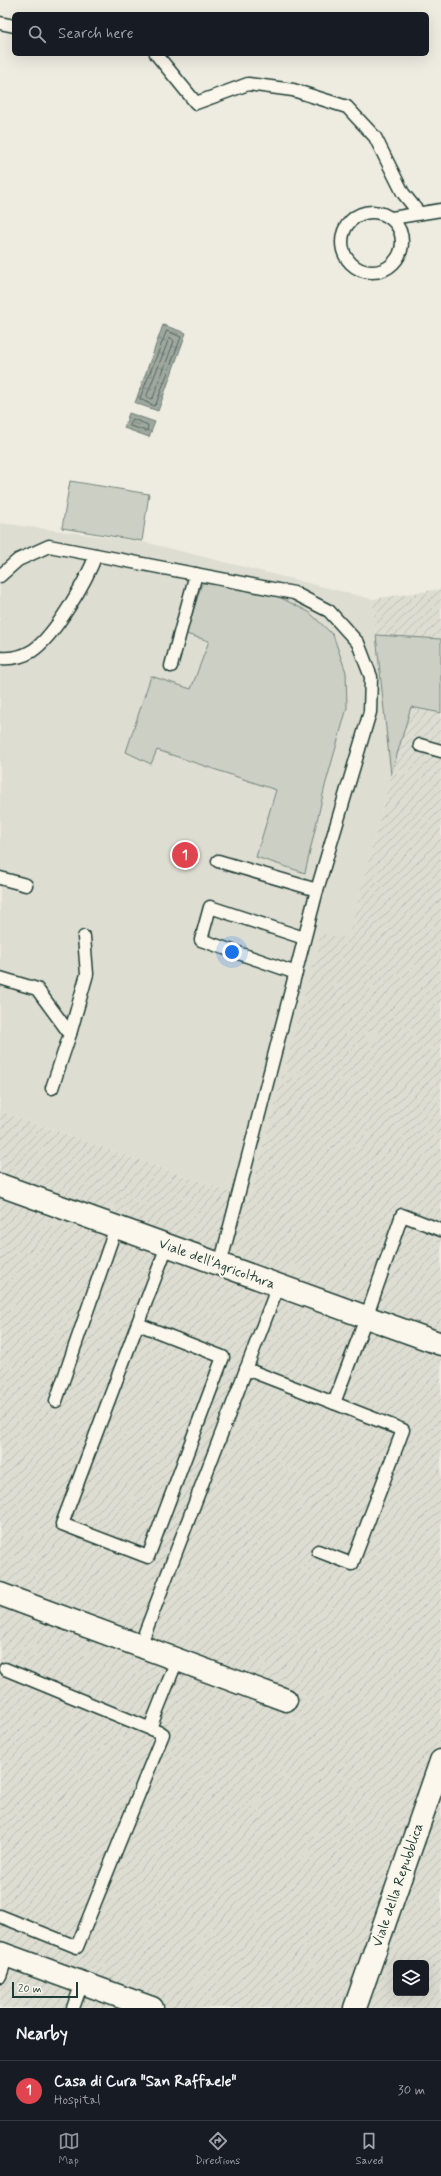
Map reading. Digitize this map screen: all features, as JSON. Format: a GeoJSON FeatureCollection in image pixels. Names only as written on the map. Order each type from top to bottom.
{"type":"FeatureCollection","features":[{"type":"Feature","properties":{"kind":"street","name":"Viale dell'Agricoltura"},"geometry":{"type":"LineString","coordinates":[[0,1185],[438,1344]]}},
{"type":"Feature","properties":{"kind":"street"},"geometry":{"type":"LineString","coordinates":[[0,1594],[286,1700]]}},
{"type":"Feature","properties":{"kind":"street","name":"Viale della Repubblica"},"geometry":{"type":"LineString","coordinates":[[355,2008],[441,1761]]}},
{"type":"Feature","properties":{"kind":"street"},"geometry":{"type":"LineString","coordinates":[[2,1962],[82,1983],[152,2008]]}},
{"type":"Feature","properties":{"kind":"lane"},"geometry":{"type":"LineString","coordinates":[[0,23],[12,26]]}},
{"type":"Feature","properties":{"kind":"lane"},"geometry":{"type":"LineString","coordinates":[[158,56],[196,103],[248,84],[293,90],[346,107],[375,137],[403,194],[419,213]]}},
{"type":"Feature","properties":{"kind":"lane"},"geometry":{"type":"LineString","coordinates":[[392,218],[401,235],[400,254],[395,262],[378,272],[359,270],[351,265],[345,257],[341,239],[348,222],[360,214],[374,211],[384,213],[392,218],[441,210]]}},
{"type":"Feature","properties":{"kind":"lane"},"geometry":{"type":"LineString","coordinates":[[0,576],[18,560],[49,546],[294,593],[329,611],[358,643],[371,677],[370,712],[317,890],[220,1265]]}},
{"type":"Feature","properties":{"kind":"lane"},"geometry":{"type":"LineString","coordinates":[[0,658],[12,659],[32,650],[51,632],[82,585],[96,555]]}},
{"type":"Feature","properties":{"kind":"lane"},"geometry":{"type":"LineString","coordinates":[[170,666],[196,574]]}},
{"type":"Feature","properties":{"kind":"lane"},"geometry":{"type":"LineString","coordinates":[[420,745],[441,751]]}},
{"type":"Feature","properties":{"kind":"lane"},"geometry":{"type":"LineString","coordinates":[[218,860],[317,890]]}},
{"type":"Feature","properties":{"kind":"lane"},"geometry":{"type":"LineString","coordinates":[[0,878],[26,885]]}},
{"type":"Feature","properties":{"kind":"lane"},"geometry":{"type":"LineString","coordinates":[[296,973],[201,940],[210,907],[304,938]]}},
{"type":"Feature","properties":{"kind":"lane"},"geometry":{"type":"LineString","coordinates":[[52,1088],[70,1034],[87,974],[84,937]]}},
{"type":"Feature","properties":{"kind":"lane"},"geometry":{"type":"LineString","coordinates":[[0,978],[37,989],[70,1034]]}},
{"type":"Feature","properties":{"kind":"lane"},"geometry":{"type":"LineString","coordinates":[[334,1403],[402,1215],[441,1230]]}},
{"type":"Feature","properties":{"kind":"lane"},"geometry":{"type":"LineString","coordinates":[[56,1401],[116,1227]]}},
{"type":"Feature","properties":{"kind":"lane"},"geometry":{"type":"LineString","coordinates":[[138,1324],[223,1357],[148,1557],[62,1524],[167,1246]]}},
{"type":"Feature","properties":{"kind":"lane"},"geometry":{"type":"LineString","coordinates":[[140,1646],[278,1286]]}},
{"type":"Feature","properties":{"kind":"lane"},"geometry":{"type":"LineString","coordinates":[[246,1369],[403,1430],[352,1564],[318,1551]]}},
{"type":"Feature","properties":{"kind":"lane"},"geometry":{"type":"LineString","coordinates":[[150,1728],[177,1660]]}},
{"type":"Feature","properties":{"kind":"lane"},"geometry":{"type":"LineString","coordinates":[[0,1916],[77,1947],[163,1734],[5,1669]]}},
{"type":"Feature","properties":{"kind":"lane"},"geometry":{"type":"LineString","coordinates":[[73,2008],[82,1983]]}},
{"type":"Feature","properties":{"kind":"shaded area"},"geometry":{"type":"Polygon","coordinates":[[[70,481],[149,494],[142,541],[62,528],[70,481]]]}},
{"type":"Feature","properties":{"kind":"shaded area"},"geometry":{"type":"Polygon","coordinates":[[[0,523],[144,542],[372,599],[391,775],[348,939],[321,935],[249,1199],[0,1111],[0,523]]]}},
{"type":"Feature","properties":{"kind":"shaded area"},"geometry":{"type":"Polygon","coordinates":[[[206,580],[275,595],[309,612],[333,635],[346,672],[347,708],[325,786],[305,873],[256,857],[276,790],[157,750],[151,764],[126,752],[151,676],[191,689],[209,641],[186,634],[201,586],[206,580]]]}},
{"type":"Feature","properties":{"kind":"shaded area"},"geometry":{"type":"Polygon","coordinates":[[[441,589],[441,2008],[0,2008],[0,1111],[249,1199],[321,934],[348,938],[391,775],[372,599],[441,589]]]}},
{"type":"Feature","properties":{"kind":"shaded area"},"geometry":{"type":"Polygon","coordinates":[[[376,635],[441,639],[441,713],[411,707],[391,775],[376,635]]]}},
{"type":"Feature","properties":{"kind":"water"},"geometry":{"type":"Polygon","coordinates":[[[163,325],[186,333],[158,411],[135,403],[163,325]]]}},
{"type":"Feature","properties":{"kind":"water"},"geometry":{"type":"Polygon","coordinates":[[[129,413],[155,422],[149,437],[124,428],[129,413]]]}},
{"type":"Feature","properties":{"kind":"place","name":"Casa di Cura \"San Raffaele\""},"geometry":{"type":"Point","coordinates":[185,855]}}]}
